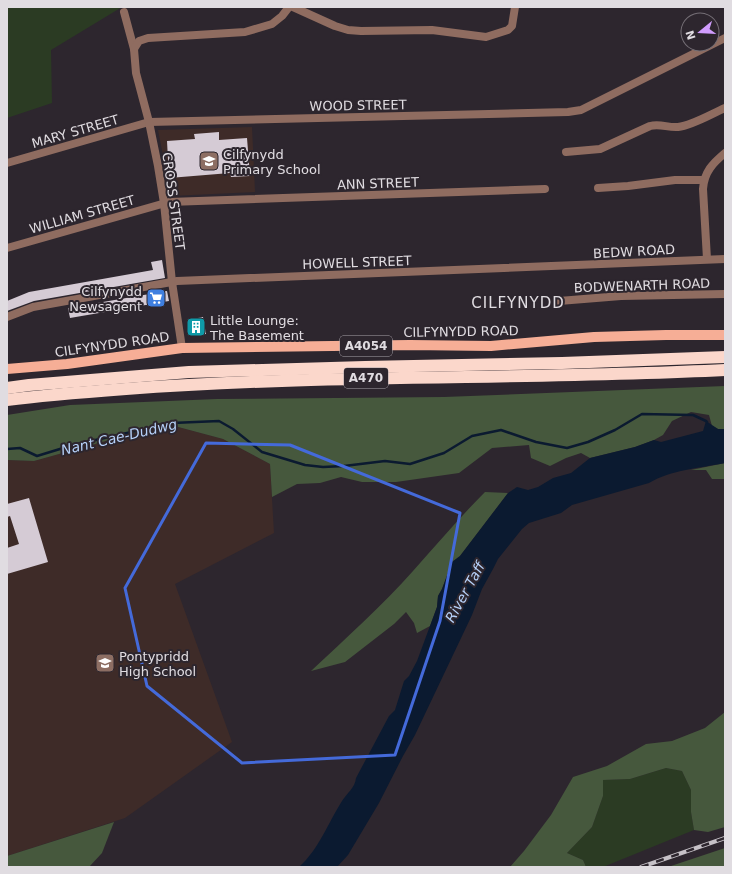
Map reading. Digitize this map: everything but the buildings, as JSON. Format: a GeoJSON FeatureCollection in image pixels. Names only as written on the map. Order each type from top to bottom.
{"type":"FeatureCollection","features":[{"type":"Feature","properties":{"kind":"highway","name":"A470"},"geometry":{"type":"LineString","coordinates":[[7,388],[189,372],[725,357]]}},
{"type":"Feature","properties":{"kind":"highway","name":"A470"},"geometry":{"type":"LineString","coordinates":[[7,400],[35,396],[191,384],[366,378],[557,375],[725,370]]}},
{"type":"Feature","properties":{"kind":"main road","name":"CILFYNYDD ROAD"},"geometry":{"type":"LineString","coordinates":[[7,369],[68,364],[182,348],[410,345],[491,346],[594,337],[725,335]]}},
{"type":"Feature","properties":{"kind":"street"},"geometry":{"type":"LineString","coordinates":[[134,49],[139,41],[148,38],[245,32],[272,24],[282,16],[289,7]]}},
{"type":"Feature","properties":{"kind":"street"},"geometry":{"type":"LineString","coordinates":[[294,7],[348,30],[361,32],[432,30],[486,37],[508,30],[512,26],[515,7]]}},
{"type":"Feature","properties":{"kind":"street","name":"CROSS STREET"},"geometry":{"type":"LineString","coordinates":[[124,12],[134,49],[138,83],[149,122],[158,166],[164,203],[172,282],[182,348]]}},
{"type":"Feature","properties":{"kind":"street","name":"WOOD STREET"},"geometry":{"type":"LineString","coordinates":[[149,122],[568,112],[581,110],[725,38]]}},
{"type":"Feature","properties":{"kind":"street"},"geometry":{"type":"LineString","coordinates":[[566,152],[600,149],[656,124],[677,127],[687,125],[725,108]]}},
{"type":"Feature","properties":{"kind":"street","name":"MARY STREET"},"geometry":{"type":"LineString","coordinates":[[7,163],[149,122]]}},
{"type":"Feature","properties":{"kind":"street"},"geometry":{"type":"LineString","coordinates":[[707,259],[703,189],[704,180],[709,169],[725,153]]}},
{"type":"Feature","properties":{"kind":"street"},"geometry":{"type":"LineString","coordinates":[[598,188],[675,180],[704,180]]}},
{"type":"Feature","properties":{"kind":"street","name":"ANN STREET"},"geometry":{"type":"LineString","coordinates":[[164,203],[184,201],[545,189]]}},
{"type":"Feature","properties":{"kind":"street","name":"WILLIAM STREET"},"geometry":{"type":"LineString","coordinates":[[7,248],[164,203]]}},
{"type":"Feature","properties":{"kind":"street","name":"BEDW ROAD"},"geometry":{"type":"LineString","coordinates":[[544,267],[725,259]]}},
{"type":"Feature","properties":{"kind":"street","name":"HOWELL STREET"},"geometry":{"type":"LineString","coordinates":[[7,318],[33,307],[172,282],[544,267]]}},
{"type":"Feature","properties":{"kind":"street","name":"BODWENARTH ROAD"},"geometry":{"type":"LineString","coordinates":[[559,301],[649,295],[725,294]]}},
{"type":"Feature","properties":{"kind":"highlighted area"},"geometry":{"type":"Polygon","coordinates":[[[206,443],[290,445],[460,513],[440,621],[395,755],[242,763],[147,686],[125,588],[206,443]]]}},
{"type":"Feature","properties":{"kind":"shaded area","name":"Cilfynydd Primary School"},"geometry":{"type":"Polygon","coordinates":[[[252,127],[255,192],[171,196],[158,130],[252,127]]]}},
{"type":"Feature","properties":{"kind":"shaded area","name":"Pontypridd High School"},"geometry":{"type":"Polygon","coordinates":[[[167,424],[223,439],[270,464],[274,533],[175,584],[232,742],[125,818],[7,856],[7,460],[34,461],[167,424]]]}},
{"type":"Feature","properties":{"kind":"green space"},"geometry":{"type":"Polygon","coordinates":[[[7,7],[122,7],[51,50],[52,103],[7,118],[7,7]]]}},
{"type":"Feature","properties":{"kind":"green space"},"geometry":{"type":"Polygon","coordinates":[[[725,386],[725,429],[718,429],[712,426],[709,415],[691,412],[672,421],[663,435],[654,440],[635,447],[590,458],[581,453],[550,466],[531,458],[529,445],[492,448],[459,473],[396,482],[362,482],[341,477],[320,483],[297,484],[272,497],[270,464],[223,439],[167,424],[34,461],[7,460],[7,415],[70,405],[217,399],[444,397],[725,386]]]}},
{"type":"Feature","properties":{"kind":"green space"},"geometry":{"type":"Polygon","coordinates":[[[725,463],[725,479],[712,479],[706,470],[691,470],[725,463]]]}},
{"type":"Feature","properties":{"kind":"green space"},"geometry":{"type":"Polygon","coordinates":[[[485,492],[508,493],[460,556],[452,562],[438,596],[437,607],[430,626],[417,633],[414,623],[406,612],[394,624],[345,662],[311,671],[389,597],[485,492]]]}},
{"type":"Feature","properties":{"kind":"green space"},"geometry":{"type":"Polygon","coordinates":[[[725,712],[725,827],[708,832],[694,830],[691,812],[691,790],[682,771],[666,768],[630,779],[603,780],[603,796],[592,827],[567,853],[583,860],[586,867],[510,867],[551,815],[573,777],[607,766],[646,744],[672,741],[705,728],[725,712]]]}},
{"type":"Feature","properties":{"kind":"green space"},"geometry":{"type":"Polygon","coordinates":[[[666,768],[682,771],[691,790],[691,812],[694,830],[603,867],[586,867],[583,860],[567,853],[592,827],[603,796],[602,780],[630,779],[666,768]]]}},
{"type":"Feature","properties":{"kind":"green space"},"geometry":{"type":"Polygon","coordinates":[[[114,822],[102,853],[89,867],[7,867],[7,856],[114,822]]]}},
{"type":"Feature","properties":{"kind":"green space"},"geometry":{"type":"Polygon","coordinates":[[[725,848],[725,867],[668,867],[725,848]]]}},
{"type":"Feature","properties":{"kind":"water","name":"River Taff"},"geometry":{"type":"Polygon","coordinates":[[[706,421],[718,429],[725,429],[725,463],[676,472],[649,483],[572,505],[561,513],[529,523],[522,529],[498,559],[482,589],[472,615],[415,735],[379,803],[348,855],[337,867],[299,867],[318,844],[342,801],[352,788],[389,716],[395,710],[404,681],[409,676],[417,661],[437,607],[438,596],[452,562],[460,556],[508,493],[517,487],[528,490],[538,487],[553,478],[571,473],[590,458],[635,447],[654,440],[661,442],[703,431],[706,421]]]}},
{"type":"Feature","properties":{"kind":"waterway","name":"Nant Cae-Dudwg"},"geometry":{"type":"LineString","coordinates":[[7,449],[20,448],[37,456],[73,445],[172,423],[219,421],[233,429],[262,452],[305,465],[323,467],[344,466],[385,461],[410,464],[444,453],[472,436],[501,430],[536,442],[567,448],[588,442],[615,430],[642,414],[693,415],[707,422]]}},
{"type":"Feature","properties":{"kind":"railway"},"geometry":{"type":"LineString","coordinates":[[641,867],[725,838]]}},
{"type":"Feature","properties":{"kind":"place","name":"Cilfynydd Primary School"},"geometry":{"type":"Point","coordinates":[209,161]}},
{"type":"Feature","properties":{"kind":"place","name":"Cilfynydd Newsagent"},"geometry":{"type":"Point","coordinates":[156,298]}},
{"type":"Feature","properties":{"kind":"place","name":"Little Lounge: The Basement"},"geometry":{"type":"Point","coordinates":[196,327]}},
{"type":"Feature","properties":{"kind":"place","name":"Pontypridd High School"},"geometry":{"type":"Point","coordinates":[105,663]}},
{"type":"Feature","properties":{"kind":"district","name":"CILFYNYDD"},"geometry":{"type":"Point","coordinates":[518,303]}}]}
